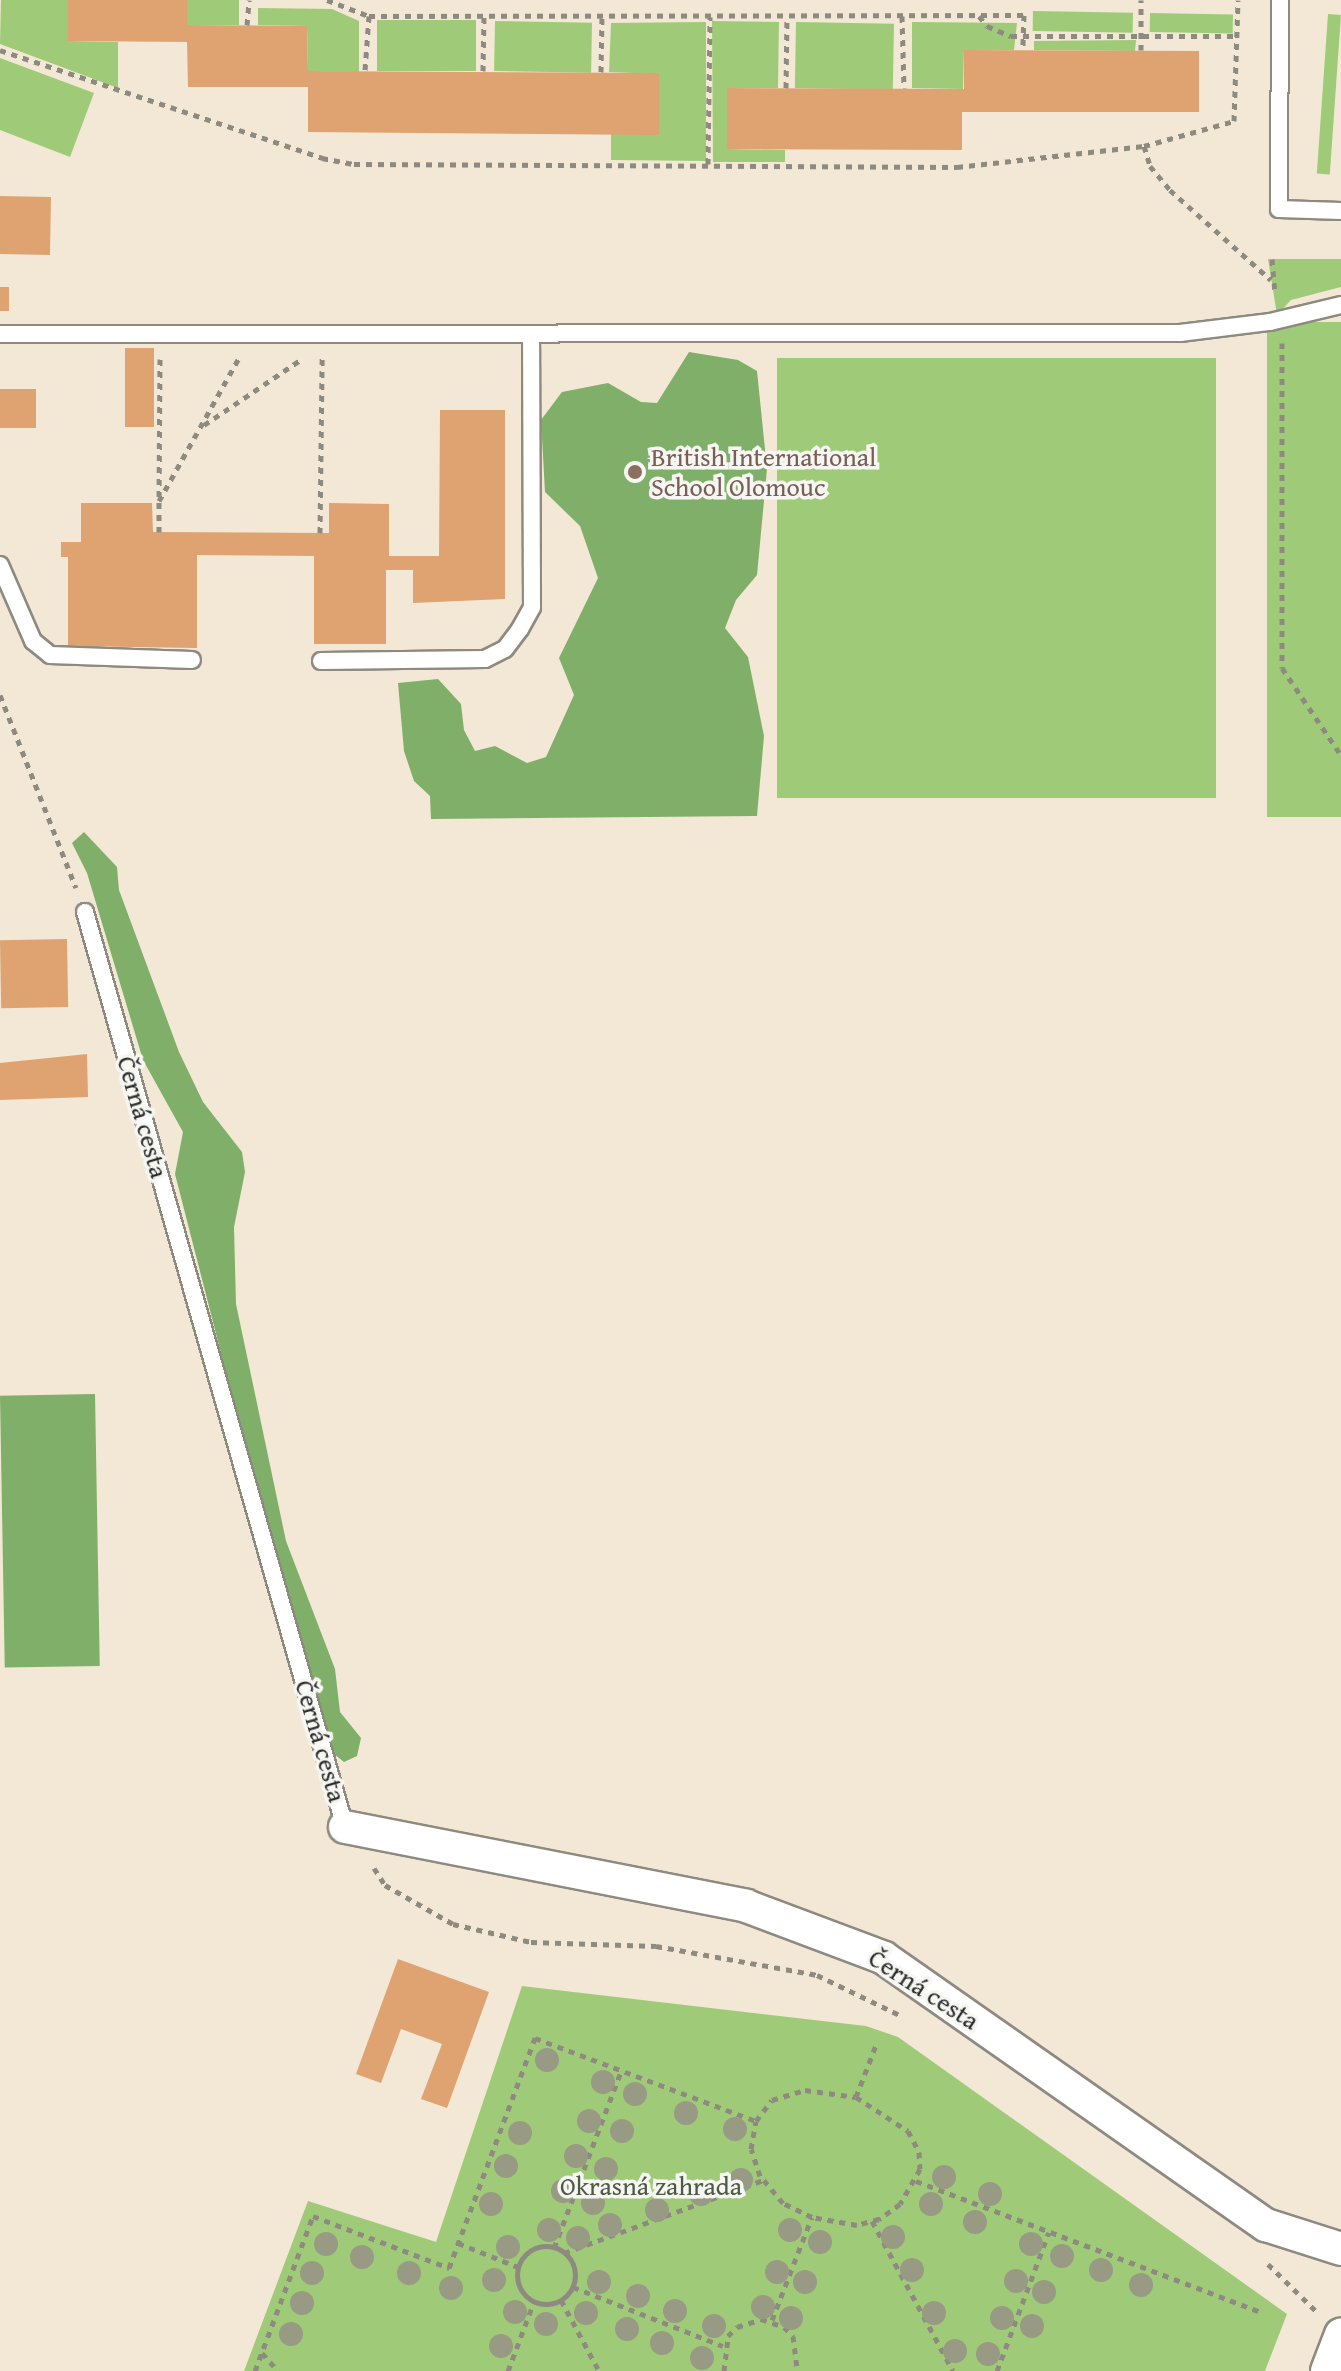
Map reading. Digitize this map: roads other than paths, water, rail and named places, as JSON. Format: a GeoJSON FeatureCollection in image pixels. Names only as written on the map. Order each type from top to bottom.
{"type":"FeatureCollection","features":[{"type":"Feature","properties":{"kind":"street","name":"Černá cesta"},"geometry":{"type":"LineString","coordinates":[[345,1827],[746,1906],[855,1946],[908,1974],[1266,2225],[1341,2249]]}},
{"type":"Feature","properties":{"kind":"street"},"geometry":{"type":"LineString","coordinates":[[1327,2371],[1341,2335]]}},
{"type":"Feature","properties":{"kind":"lane"},"geometry":{"type":"LineString","coordinates":[[1280,0],[1279,209],[1341,211]]}},
{"type":"Feature","properties":{"kind":"lane"},"geometry":{"type":"LineString","coordinates":[[0,334],[253,334],[323,340],[531,334],[1180,333],[1279,320],[1341,305]]}},
{"type":"Feature","properties":{"kind":"lane"},"geometry":{"type":"LineString","coordinates":[[321,661],[485,659],[505,649],[520,629],[532,607],[531,334]]}},
{"type":"Feature","properties":{"kind":"lane"},"geometry":{"type":"LineString","coordinates":[[0,565],[33,641],[50,655],[192,660]]}},
{"type":"Feature","properties":{"kind":"lane","name":"Černá cesta"},"geometry":{"type":"LineString","coordinates":[[85,912],[345,1827]]}},
{"type":"Feature","properties":{"kind":"place","name":"British International School Olomouc"},"geometry":{"type":"Point","coordinates":[635,472]}},
{"type":"Feature","properties":{"kind":"park label","name":"Okrasná zahrada"},"geometry":{"type":"Point","coordinates":[651,2186]}}]}
